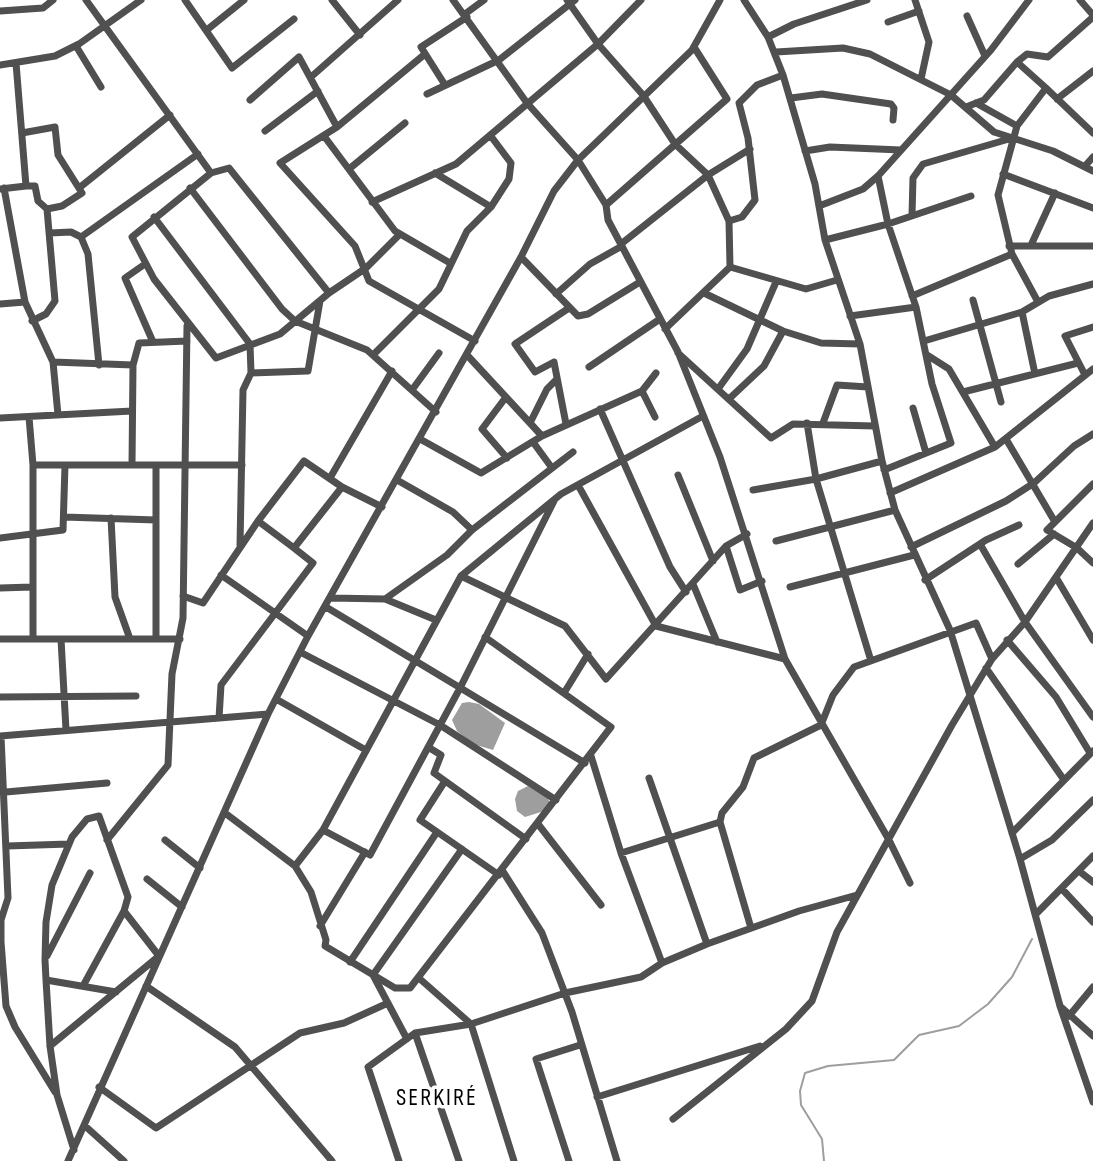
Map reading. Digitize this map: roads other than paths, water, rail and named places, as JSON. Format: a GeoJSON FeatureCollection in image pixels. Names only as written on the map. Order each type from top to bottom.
{"type":"FeatureCollection","features":[{"type":"Feature","properties":{"kind":"street"},"geometry":{"type":"LineString","coordinates":[[1,0],[1,11],[43,8],[53,0]]}},
{"type":"Feature","properties":{"kind":"street"},"geometry":{"type":"LineString","coordinates":[[86,0],[211,173]]}},
{"type":"Feature","properties":{"kind":"street"},"geometry":{"type":"LineString","coordinates":[[0,65],[55,56],[76,46],[141,0]]}},
{"type":"Feature","properties":{"kind":"street"},"geometry":{"type":"LineString","coordinates":[[185,0],[233,68],[293,19]]}},
{"type":"Feature","properties":{"kind":"street"},"geometry":{"type":"LineString","coordinates":[[208,29],[244,0]]}},
{"type":"Feature","properties":{"kind":"street"},"geometry":{"type":"LineString","coordinates":[[332,0],[360,35]]}},
{"type":"Feature","properties":{"kind":"street"},"geometry":{"type":"LineString","coordinates":[[453,0],[499,60],[527,103],[578,160],[606,205],[608,220],[678,352],[747,534],[785,659],[889,840],[909,883]]}},
{"type":"Feature","properties":{"kind":"street"},"geometry":{"type":"LineString","coordinates":[[445,85],[421,47],[484,0]]}},
{"type":"Feature","properties":{"kind":"street"},"geometry":{"type":"LineString","coordinates":[[372,202],[456,164],[598,44],[641,0]]}},
{"type":"Feature","properties":{"kind":"street"},"geometry":{"type":"LineString","coordinates":[[68,1161],[268,714],[308,636],[521,257],[554,191],[578,160],[694,47],[720,0]]}},
{"type":"Feature","properties":{"kind":"street"},"geometry":{"type":"LineString","coordinates":[[768,37],[794,23],[867,0]]}},
{"type":"Feature","properties":{"kind":"street"},"geometry":{"type":"LineString","coordinates":[[915,0],[929,42],[921,79]]}},
{"type":"Feature","properties":{"kind":"street"},"geometry":{"type":"LineString","coordinates":[[819,206],[863,189],[878,176],[985,57],[1029,0]]}},
{"type":"Feature","properties":{"kind":"street"},"geometry":{"type":"LineString","coordinates":[[966,107],[984,100],[1027,54],[1048,57],[1093,16],[1080,0]]}},
{"type":"Feature","properties":{"kind":"street"},"geometry":{"type":"LineString","coordinates":[[746,1],[776,52],[805,151],[825,240],[860,344],[883,466],[895,510],[950,630],[1020,859],[1060,1006],[1068,1017],[1093,1036]]}},
{"type":"Feature","properties":{"kind":"street"},"geometry":{"type":"LineString","coordinates":[[311,77],[393,2]]}},
{"type":"Feature","properties":{"kind":"street"},"geometry":{"type":"LineString","coordinates":[[427,94],[499,60],[571,2],[598,44],[643,95],[675,144],[709,175],[729,222],[730,267],[665,329]]}},
{"type":"Feature","properties":{"kind":"street"},"geometry":{"type":"LineString","coordinates":[[888,22],[919,11]]}},
{"type":"Feature","properties":{"kind":"street"},"geometry":{"type":"LineString","coordinates":[[967,16],[985,57]]}},
{"type":"Feature","properties":{"kind":"street"},"geometry":{"type":"LineString","coordinates":[[76,46],[101,87]]}},
{"type":"Feature","properties":{"kind":"street"},"geometry":{"type":"LineString","coordinates":[[606,205],[727,99],[694,47]]}},
{"type":"Feature","properties":{"kind":"street"},"geometry":{"type":"LineString","coordinates":[[776,52],[856,50],[951,95],[994,132],[1053,151],[1093,171]]}},
{"type":"Feature","properties":{"kind":"street"},"geometry":{"type":"LineString","coordinates":[[425,54],[337,127],[280,163],[355,246],[369,281],[475,341]]}},
{"type":"Feature","properties":{"kind":"street"},"geometry":{"type":"LineString","coordinates":[[250,100],[299,57],[337,127]]}},
{"type":"Feature","properties":{"kind":"street"},"geometry":{"type":"LineString","coordinates":[[1017,62],[1093,133]]}},
{"type":"Feature","properties":{"kind":"street"},"geometry":{"type":"LineString","coordinates":[[16,63],[26,186]]}},
{"type":"Feature","properties":{"kind":"street"},"geometry":{"type":"LineString","coordinates":[[1057,99],[1093,71]]}},
{"type":"Feature","properties":{"kind":"street"},"geometry":{"type":"LineString","coordinates":[[729,222],[742,217],[755,200],[750,149],[740,99],[757,85],[783,75]]}},
{"type":"Feature","properties":{"kind":"street"},"geometry":{"type":"LineString","coordinates":[[1038,302],[1010,250],[998,195],[1017,126],[1046,88]]}},
{"type":"Feature","properties":{"kind":"street"},"geometry":{"type":"LineString","coordinates":[[265,131],[318,91]]}},
{"type":"Feature","properties":{"kind":"street"},"geometry":{"type":"LineString","coordinates":[[790,98],[822,94],[891,104],[894,108],[893,120]]}},
{"type":"Feature","properties":{"kind":"street"},"geometry":{"type":"LineString","coordinates":[[976,103],[1017,126]]}},
{"type":"Feature","properties":{"kind":"street"},"geometry":{"type":"LineString","coordinates":[[79,188],[170,115]]}},
{"type":"Feature","properties":{"kind":"street"},"geometry":{"type":"LineString","coordinates":[[349,169],[405,123]]}},
{"type":"Feature","properties":{"kind":"street"},"geometry":{"type":"LineString","coordinates":[[22,133],[55,127],[58,155],[82,193],[72,200],[47,209]]}},
{"type":"Feature","properties":{"kind":"street"},"geometry":{"type":"LineString","coordinates":[[373,355],[439,289],[467,231],[491,206],[513,169],[490,135]]}},
{"type":"Feature","properties":{"kind":"street"},"geometry":{"type":"LineString","coordinates":[[324,136],[372,202],[400,234],[450,263]]}},
{"type":"Feature","properties":{"kind":"street"},"geometry":{"type":"LineString","coordinates":[[912,215],[913,178],[923,163],[1012,139]]}},
{"type":"Feature","properties":{"kind":"street"},"geometry":{"type":"LineString","coordinates":[[805,151],[830,147],[901,150]]}},
{"type":"Feature","properties":{"kind":"street"},"geometry":{"type":"LineString","coordinates":[[556,294],[590,264],[621,245],[709,175],[750,149]]}},
{"type":"Feature","properties":{"kind":"street"},"geometry":{"type":"LineString","coordinates":[[80,237],[198,154]]}},
{"type":"Feature","properties":{"kind":"street"},"geometry":{"type":"LineString","coordinates":[[1085,166],[1093,157]]}},
{"type":"Feature","properties":{"kind":"street"},"geometry":{"type":"LineString","coordinates":[[329,293],[229,168],[211,173],[132,237],[145,264],[187,326],[216,358],[280,334],[329,293],[366,268],[400,234]]}},
{"type":"Feature","properties":{"kind":"street"},"geometry":{"type":"LineString","coordinates":[[435,173],[491,206]]}},
{"type":"Feature","properties":{"kind":"street"},"geometry":{"type":"LineString","coordinates":[[1003,174],[1093,208]]}},
{"type":"Feature","properties":{"kind":"street"},"geometry":{"type":"LineString","coordinates":[[753,490],[883,466],[951,443],[932,384],[916,307],[888,224],[878,176]]}},
{"type":"Feature","properties":{"kind":"street"},"geometry":{"type":"LineString","coordinates":[[32,321],[46,314],[55,301],[47,209],[38,201],[35,186],[2,189],[25,302],[32,321],[52,362],[58,415]]}},
{"type":"Feature","properties":{"kind":"street"},"geometry":{"type":"LineString","coordinates":[[190,188],[282,309],[295,321],[373,355],[436,412]]}},
{"type":"Feature","properties":{"kind":"street"},"geometry":{"type":"LineString","coordinates":[[1032,243],[1055,193]]}},
{"type":"Feature","properties":{"kind":"street"},"geometry":{"type":"LineString","coordinates":[[825,240],[888,224],[971,196]]}},
{"type":"Feature","properties":{"kind":"street"},"geometry":{"type":"LineString","coordinates":[[154,217],[250,344],[251,373],[243,390],[240,547]]}},
{"type":"Feature","properties":{"kind":"street"},"geometry":{"type":"LineString","coordinates":[[50,233],[71,232],[80,237],[90,269],[99,365]]}},
{"type":"Feature","properties":{"kind":"street"},"geometry":{"type":"LineString","coordinates":[[912,296],[1010,250],[1032,243],[1070,247],[1093,246]]}},
{"type":"Feature","properties":{"kind":"street"},"geometry":{"type":"LineString","coordinates":[[521,257],[569,308],[582,316],[640,282]]}},
{"type":"Feature","properties":{"kind":"street"},"geometry":{"type":"LineString","coordinates":[[145,264],[125,278],[153,342]]}},
{"type":"Feature","properties":{"kind":"street"},"geometry":{"type":"LineString","coordinates":[[730,267],[806,289],[837,280]]}},
{"type":"Feature","properties":{"kind":"street"},"geometry":{"type":"LineString","coordinates":[[718,389],[747,349],[776,282]]}},
{"type":"Feature","properties":{"kind":"street"},"geometry":{"type":"LineString","coordinates":[[924,341],[1022,312],[1038,302],[1093,284]]}},
{"type":"Feature","properties":{"kind":"street"},"geometry":{"type":"LineString","coordinates":[[704,293],[783,331],[821,343],[860,344]]}},
{"type":"Feature","properties":{"kind":"street"},"geometry":{"type":"LineString","coordinates":[[973,300],[998,383],[1001,402]]}},
{"type":"Feature","properties":{"kind":"street"},"geometry":{"type":"LineString","coordinates":[[251,373],[308,371],[320,301]]}},
{"type":"Feature","properties":{"kind":"street"},"geometry":{"type":"LineString","coordinates":[[0,304],[25,302]]}},
{"type":"Feature","properties":{"kind":"street"},"geometry":{"type":"LineString","coordinates":[[850,316],[916,307]]}},
{"type":"Feature","properties":{"kind":"street"},"geometry":{"type":"LineString","coordinates":[[566,424],[554,362],[535,372],[514,344],[569,308]]}},
{"type":"Feature","properties":{"kind":"street"},"geometry":{"type":"LineString","coordinates":[[1022,312],[1035,374]]}},
{"type":"Feature","properties":{"kind":"street"},"geometry":{"type":"LineString","coordinates":[[589,367],[660,319]]}},
{"type":"Feature","properties":{"kind":"street"},"geometry":{"type":"LineString","coordinates":[[107,840],[168,765],[172,674],[180,639],[183,596],[187,326]]}},
{"type":"Feature","properties":{"kind":"street"},"geometry":{"type":"LineString","coordinates":[[1085,375],[1065,336],[1093,327]]}},
{"type":"Feature","properties":{"kind":"street"},"geometry":{"type":"LineString","coordinates":[[730,398],[764,366],[783,331]]}},
{"type":"Feature","properties":{"kind":"street"},"geometry":{"type":"LineString","coordinates":[[132,465],[133,365],[139,343],[187,341]]}},
{"type":"Feature","properties":{"kind":"street"},"geometry":{"type":"LineString","coordinates":[[678,352],[771,438],[793,424],[875,426]]}},
{"type":"Feature","properties":{"kind":"street"},"geometry":{"type":"LineString","coordinates":[[412,390],[439,353]]}},
{"type":"Feature","properties":{"kind":"street"},"geometry":{"type":"LineString","coordinates":[[467,355],[542,436]]}},
{"type":"Feature","properties":{"kind":"street"},"geometry":{"type":"LineString","coordinates":[[927,355],[949,369],[995,447]]}},
{"type":"Feature","properties":{"kind":"street"},"geometry":{"type":"LineString","coordinates":[[52,362],[133,365]]}},
{"type":"Feature","properties":{"kind":"street"},"geometry":{"type":"LineString","coordinates":[[963,392],[1078,363]]}},
{"type":"Feature","properties":{"kind":"street"},"geometry":{"type":"LineString","coordinates":[[890,493],[995,447],[1093,369]]}},
{"type":"Feature","properties":{"kind":"street"},"geometry":{"type":"LineString","coordinates":[[330,478],[392,371]]}},
{"type":"Feature","properties":{"kind":"street"},"geometry":{"type":"LineString","coordinates":[[420,439],[481,473],[542,436],[642,391],[656,373]]}},
{"type":"Feature","properties":{"kind":"street"},"geometry":{"type":"LineString","coordinates":[[530,423],[547,389],[557,379]]}},
{"type":"Feature","properties":{"kind":"street"},"geometry":{"type":"LineString","coordinates":[[823,423],[837,385],[868,387]]}},
{"type":"Feature","properties":{"kind":"street"},"geometry":{"type":"LineString","coordinates":[[642,391],[655,417]]}},
{"type":"Feature","properties":{"kind":"street"},"geometry":{"type":"LineString","coordinates":[[506,397],[482,429],[507,458]]}},
{"type":"Feature","properties":{"kind":"street"},"geometry":{"type":"LineString","coordinates":[[913,408],[926,453]]}},
{"type":"Feature","properties":{"kind":"street"},"geometry":{"type":"LineString","coordinates":[[600,409],[670,567],[686,592]]}},
{"type":"Feature","properties":{"kind":"street"},"geometry":{"type":"LineString","coordinates":[[0,418],[131,411]]}},
{"type":"Feature","properties":{"kind":"street"},"geometry":{"type":"LineString","coordinates":[[295,866],[323,830],[364,749],[461,576],[556,498],[703,416]]}},
{"type":"Feature","properties":{"kind":"street"},"geometry":{"type":"LineString","coordinates":[[29,417],[33,465],[33,639]]}},
{"type":"Feature","properties":{"kind":"street"},"geometry":{"type":"LineString","coordinates":[[807,424],[816,479],[871,662]]}},
{"type":"Feature","properties":{"kind":"street"},"geometry":{"type":"LineString","coordinates":[[790,587],[913,551],[1003,503],[1034,483],[1074,446],[1093,434]]}},
{"type":"Feature","properties":{"kind":"street"},"geometry":{"type":"LineString","coordinates":[[1006,439],[1055,522]]}},
{"type":"Feature","properties":{"kind":"street"},"geometry":{"type":"LineString","coordinates":[[533,442],[552,468]]}},
{"type":"Feature","properties":{"kind":"street"},"geometry":{"type":"LineString","coordinates":[[385,599],[447,555],[472,530],[573,452]]}},
{"type":"Feature","properties":{"kind":"street"},"geometry":{"type":"LineString","coordinates":[[183,596],[203,603],[258,521],[304,461],[342,487],[382,507]]}},
{"type":"Feature","properties":{"kind":"street"},"geometry":{"type":"LineString","coordinates":[[33,465],[242,465]]}},
{"type":"Feature","properties":{"kind":"street"},"geometry":{"type":"LineString","coordinates":[[0,538],[63,530],[65,465]]}},
{"type":"Feature","properties":{"kind":"street"},"geometry":{"type":"LineString","coordinates":[[156,465],[156,639]]}},
{"type":"Feature","properties":{"kind":"street"},"geometry":{"type":"LineString","coordinates":[[678,475],[713,561]]}},
{"type":"Feature","properties":{"kind":"street"},"geometry":{"type":"LineString","coordinates":[[397,480],[453,512],[472,530]]}},
{"type":"Feature","properties":{"kind":"street"},"geometry":{"type":"LineString","coordinates":[[1093,484],[1047,530],[1077,548],[1093,563]]}},
{"type":"Feature","properties":{"kind":"street"},"geometry":{"type":"LineString","coordinates":[[578,485],[656,626],[785,659]]}},
{"type":"Feature","properties":{"kind":"street"},"geometry":{"type":"LineString","coordinates":[[294,548],[342,487]]}},
{"type":"Feature","properties":{"kind":"street"},"geometry":{"type":"LineString","coordinates":[[323,830],[370,855],[460,688],[556,498]]}},
{"type":"Feature","properties":{"kind":"street"},"geometry":{"type":"LineString","coordinates":[[776,541],[895,510]]}},
{"type":"Feature","properties":{"kind":"street"},"geometry":{"type":"LineString","coordinates":[[64,517],[156,520]]}},
{"type":"Feature","properties":{"kind":"street"},"geometry":{"type":"LineString","coordinates":[[111,519],[115,597],[130,639]]}},
{"type":"Feature","properties":{"kind":"street"},"geometry":{"type":"LineString","coordinates":[[219,718],[221,685],[313,563],[258,521]]}},
{"type":"Feature","properties":{"kind":"street"},"geometry":{"type":"LineString","coordinates":[[673,1119],[786,1029],[812,1001],[836,932],[986,668],[1057,579],[1093,523]]}},
{"type":"Feature","properties":{"kind":"street"},"geometry":{"type":"LineString","coordinates":[[925,580],[979,544],[1019,525]]}},
{"type":"Feature","properties":{"kind":"street"},"geometry":{"type":"LineString","coordinates":[[461,576],[565,626],[606,680],[726,546],[747,534]]}},
{"type":"Feature","properties":{"kind":"street"},"geometry":{"type":"LineString","coordinates":[[1018,564],[1054,534]]}},
{"type":"Feature","properties":{"kind":"street"},"geometry":{"type":"LineString","coordinates":[[979,544],[1025,622],[1093,716]]}},
{"type":"Feature","properties":{"kind":"street"},"geometry":{"type":"LineString","coordinates":[[726,546],[740,590],[762,581]]}},
{"type":"Feature","properties":{"kind":"street"},"geometry":{"type":"LineString","coordinates":[[221,575],[308,636]]}},
{"type":"Feature","properties":{"kind":"street"},"geometry":{"type":"LineString","coordinates":[[1057,579],[1093,640]]}},
{"type":"Feature","properties":{"kind":"street"},"geometry":{"type":"LineString","coordinates":[[693,584],[717,642]]}},
{"type":"Feature","properties":{"kind":"street"},"geometry":{"type":"LineString","coordinates":[[0,588],[32,587]]}},
{"type":"Feature","properties":{"kind":"street"},"geometry":{"type":"LineString","coordinates":[[331,598],[385,599],[436,620]]}},
{"type":"Feature","properties":{"kind":"street"},"geometry":{"type":"LineString","coordinates":[[326,607],[585,763]]}},
{"type":"Feature","properties":{"kind":"street"},"geometry":{"type":"LineString","coordinates":[[751,928],[720,822],[722,813],[746,779],[754,758],[821,725],[833,695],[854,667],[950,630],[976,623],[992,659]]}},
{"type":"Feature","properties":{"kind":"street"},"geometry":{"type":"LineString","coordinates":[[225,813],[295,866],[311,892],[326,940],[325,946],[394,988],[404,989],[420,979],[611,727],[485,637]]}},
{"type":"Feature","properties":{"kind":"street"},"geometry":{"type":"LineString","coordinates":[[0,639],[180,639]]}},
{"type":"Feature","properties":{"kind":"street"},"geometry":{"type":"LineString","coordinates":[[61,639],[66,730]]}},
{"type":"Feature","properties":{"kind":"street"},"geometry":{"type":"LineString","coordinates":[[1007,640],[1056,697],[1092,752],[1012,833]]}},
{"type":"Feature","properties":{"kind":"street"},"geometry":{"type":"LineString","coordinates":[[300,652],[440,725],[556,800]]}},
{"type":"Feature","properties":{"kind":"street"},"geometry":{"type":"LineString","coordinates":[[564,693],[588,654]]}},
{"type":"Feature","properties":{"kind":"street"},"geometry":{"type":"LineString","coordinates":[[986,668],[1064,780]]}},
{"type":"Feature","properties":{"kind":"street"},"geometry":{"type":"LineString","coordinates":[[0,697],[136,696]]}},
{"type":"Feature","properties":{"kind":"street"},"geometry":{"type":"LineString","coordinates":[[276,699],[364,749]]}},
{"type":"Feature","properties":{"kind":"street"},"geometry":{"type":"LineString","coordinates":[[57,1095],[15,1027],[6,1006],[2,974],[1,920],[8,898],[3,858],[7,846],[1,736],[268,714]]}},
{"type":"Feature","properties":{"kind":"street"},"geometry":{"type":"LineString","coordinates":[[428,747],[441,755],[434,773],[526,839]]}},
{"type":"Feature","properties":{"kind":"street"},"geometry":{"type":"LineString","coordinates":[[591,756],[621,853],[662,963]]}},
{"type":"Feature","properties":{"kind":"street"},"geometry":{"type":"LineString","coordinates":[[649,778],[707,944]]}},
{"type":"Feature","properties":{"kind":"street"},"geometry":{"type":"LineString","coordinates":[[444,780],[420,820],[500,873],[542,933],[565,993],[617,1161]]}},
{"type":"Feature","properties":{"kind":"street"},"geometry":{"type":"LineString","coordinates":[[6,792],[107,783]]}},
{"type":"Feature","properties":{"kind":"street"},"geometry":{"type":"LineString","coordinates":[[1020,859],[1052,840],[1093,800]]}},
{"type":"Feature","properties":{"kind":"street"},"geometry":{"type":"LineString","coordinates":[[74,1150],[57,1095],[50,1046],[45,960],[46,922],[52,885],[69,844],[87,819],[99,816],[128,897],[124,911],[83,986]]}},
{"type":"Feature","properties":{"kind":"street"},"geometry":{"type":"LineString","coordinates":[[621,853],[720,822]]}},
{"type":"Feature","properties":{"kind":"street"},"geometry":{"type":"LineString","coordinates":[[538,824],[601,905]]}},
{"type":"Feature","properties":{"kind":"street"},"geometry":{"type":"LineString","coordinates":[[350,962],[438,832]]}},
{"type":"Feature","properties":{"kind":"street"},"geometry":{"type":"LineString","coordinates":[[165,840],[200,868]]}},
{"type":"Feature","properties":{"kind":"street"},"geometry":{"type":"LineString","coordinates":[[7,846],[69,844]]}},
{"type":"Feature","properties":{"kind":"street"},"geometry":{"type":"LineString","coordinates":[[373,975],[462,849]]}},
{"type":"Feature","properties":{"kind":"street"},"geometry":{"type":"LineString","coordinates":[[320,926],[365,852]]}},
{"type":"Feature","properties":{"kind":"street"},"geometry":{"type":"LineString","coordinates":[[1036,914],[1093,856]]}},
{"type":"Feature","properties":{"kind":"street"},"geometry":{"type":"LineString","coordinates":[[1079,872],[1093,882]]}},
{"type":"Feature","properties":{"kind":"street"},"geometry":{"type":"LineString","coordinates":[[45,960],[90,873]]}},
{"type":"Feature","properties":{"kind":"street"},"geometry":{"type":"LineString","coordinates":[[147,878],[182,907]]}},
{"type":"Feature","properties":{"kind":"street"},"geometry":{"type":"LineString","coordinates":[[1062,889],[1093,922]]}},
{"type":"Feature","properties":{"kind":"street"},"geometry":{"type":"LineString","coordinates":[[399,1161],[368,1067],[415,1033],[471,1024],[565,993],[641,977],[662,963],[707,944],[799,911],[858,895]]}},
{"type":"Feature","properties":{"kind":"street"},"geometry":{"type":"LineString","coordinates":[[124,911],[159,956]]}},
{"type":"Feature","properties":{"kind":"street"},"geometry":{"type":"LineString","coordinates":[[50,1046],[159,956]]}},
{"type":"Feature","properties":{"kind":"street"},"geometry":{"type":"LineString","coordinates":[[373,975],[407,1039]]}},
{"type":"Feature","properties":{"kind":"street"},"geometry":{"type":"LineString","coordinates":[[420,979],[471,1024],[514,1161]]}},
{"type":"Feature","properties":{"kind":"street"},"geometry":{"type":"LineString","coordinates":[[46,980],[116,992]]}},
{"type":"Feature","properties":{"kind":"street"},"geometry":{"type":"LineString","coordinates":[[146,986],[235,1047],[332,1161]]}},
{"type":"Feature","properties":{"kind":"street"},"geometry":{"type":"LineString","coordinates":[[1068,1017],[1093,987]]}},
{"type":"Feature","properties":{"kind":"street"},"geometry":{"type":"LineString","coordinates":[[99,1087],[156,1128],[300,1033],[344,1023],[388,1003]]}},
{"type":"Feature","properties":{"kind":"street"},"geometry":{"type":"LineString","coordinates":[[1068,1017],[1092,1099]]}},
{"type":"Feature","properties":{"kind":"street"},"geometry":{"type":"LineString","coordinates":[[415,1033],[458,1161]]}},
{"type":"Feature","properties":{"kind":"street"},"geometry":{"type":"LineString","coordinates":[[597,1097],[767,1043]]}},
{"type":"Feature","properties":{"kind":"street"},"geometry":{"type":"LineString","coordinates":[[569,1161],[536,1059],[580,1045]]}},
{"type":"Feature","properties":{"kind":"street"},"geometry":{"type":"LineString","coordinates":[[84,1125],[124,1161]]}},
{"type":"Feature","properties":{"kind":"waterway"},"geometry":{"type":"LineString","coordinates":[[824,1161],[822,1139],[801,1105],[800,1091],[805,1073],[828,1066],[894,1060],[919,1035],[959,1026],[988,1004],[1012,977],[1032,939]]}},
{"type":"Feature","properties":{"kind":"district","name":"SERKIRÉ"},"geometry":{"type":"Point","coordinates":[437,1099]}}]}
